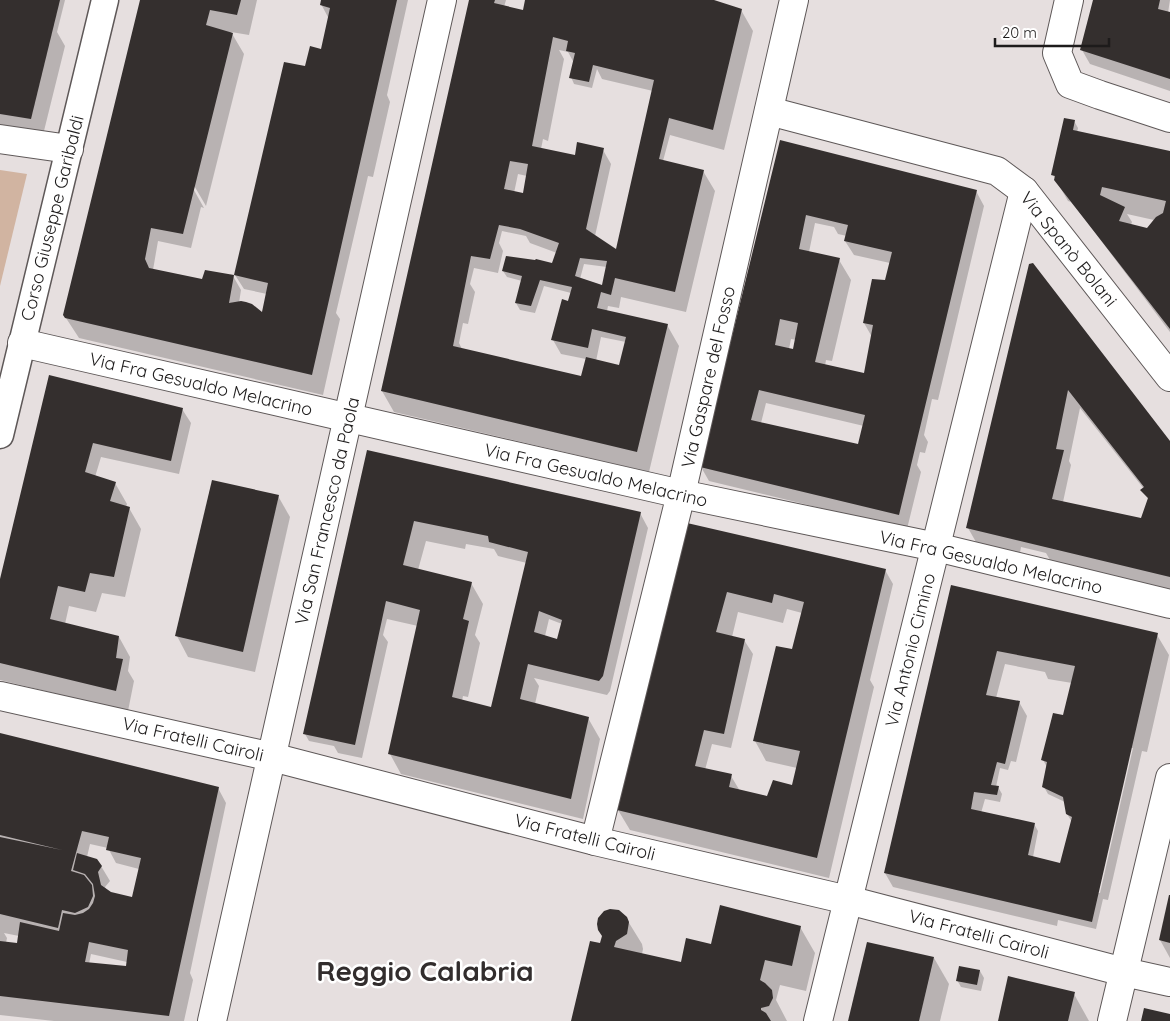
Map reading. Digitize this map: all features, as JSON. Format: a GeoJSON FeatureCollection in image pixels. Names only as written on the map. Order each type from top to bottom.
{"type":"FeatureCollection","features":[{"type":"Feature","properties":{"kind":"street","name":"Corso Giuseppe Garibaldi"},"geometry":{"type":"LineString","coordinates":[[0,435],[105,0]]}},
{"type":"Feature","properties":{"kind":"street","name":"Via San Francesco da Paola"},"geometry":{"type":"LineString","coordinates":[[212,1021],[442,0]]}},
{"type":"Feature","properties":{"kind":"street","name":"Via Gaspare del Fosso"},"geometry":{"type":"LineString","coordinates":[[595,841],[681,494],[794,0]]}},
{"type":"Feature","properties":{"kind":"street"},"geometry":{"type":"LineString","coordinates":[[1069,0],[1057,53],[1070,84],[1100,96],[1170,118]]}},
{"type":"Feature","properties":{"kind":"street","name":"Via Spanò Bolani"},"geometry":{"type":"LineString","coordinates":[[770,111],[997,171],[1024,191],[1170,377]]}},
{"type":"Feature","properties":{"kind":"street"},"geometry":{"type":"LineString","coordinates":[[0,140],[69,149]]}},
{"type":"Feature","properties":{"kind":"street","name":"Via Antonio Cimino"},"geometry":{"type":"LineString","coordinates":[[818,1021],[1024,191]]}},
{"type":"Feature","properties":{"kind":"street","name":"Via Fra Gesualdo Melacrino"},"geometry":{"type":"LineString","coordinates":[[22,343],[681,494],[936,547],[1170,604]]}},
{"type":"Feature","properties":{"kind":"street","name":"Via Fratelli Cairoli"},"geometry":{"type":"LineString","coordinates":[[0,696],[272,757],[595,841],[848,900],[1124,972],[1170,982]]}},
{"type":"Feature","properties":{"kind":"street"},"geometry":{"type":"LineString","coordinates":[[1112,1021],[1170,778]]}},
{"type":"Feature","properties":{"kind":"shaded area"},"geometry":{"type":"Polygon","coordinates":[[[0,170],[27,174],[0,286],[0,170]]]}},
{"type":"Feature","properties":{"kind":"building"},"geometry":{"type":"Polygon","coordinates":[[[0,0],[60,0],[31,119],[0,114],[0,0]]]}},
{"type":"Feature","properties":{"kind":"building"},"geometry":{"type":"Polygon","coordinates":[[[140,0],[241,0],[237,15],[210,10],[206,25],[233,33],[183,234],[151,228],[145,259],[149,268],[202,279],[205,270],[234,275],[284,62],[305,66],[310,46],[321,49],[330,8],[320,5],[321,0],[397,0],[312,375],[65,318],[63,315],[140,0]],[[234,275],[229,303],[246,302],[262,312],[268,283],[234,275]]]}},
{"type":"Feature","properties":{"kind":"building"},"geometry":{"type":"Polygon","coordinates":[[[469,0],[495,0],[494,3],[523,10],[525,0],[714,0],[742,9],[713,130],[669,118],[659,159],[704,170],[675,292],[615,278],[611,295],[601,292],[597,308],[668,324],[637,452],[381,391],[469,0]],[[553,37],[532,146],[575,155],[577,142],[604,148],[586,229],[616,249],[654,80],[593,65],[589,82],[569,78],[575,53],[566,51],[568,41],[553,37]],[[510,161],[504,189],[523,193],[528,164],[510,161]],[[499,225],[490,259],[471,256],[453,346],[581,376],[586,357],[619,365],[626,337],[592,329],[588,348],[551,340],[562,299],[568,301],[572,287],[540,280],[531,306],[515,303],[522,276],[502,271],[506,256],[536,259],[552,263],[559,243],[520,229],[499,225]],[[580,258],[575,276],[602,285],[607,261],[580,258]]]}},
{"type":"Feature","properties":{"kind":"building"},"geometry":{"type":"Polygon","coordinates":[[[1093,0],[1160,0],[1158,9],[1170,12],[1170,79],[1080,50],[1093,0]]]}},
{"type":"Feature","properties":{"kind":"building"},"geometry":{"type":"Polygon","coordinates":[[[1064,118],[1075,120],[1073,130],[1170,151],[1170,329],[1054,180],[1055,176],[1051,175],[1064,118]],[[1102,187],[1100,195],[1125,207],[1119,221],[1147,228],[1156,217],[1163,213],[1166,201],[1102,187]]]}},
{"type":"Feature","properties":{"kind":"building"},"geometry":{"type":"Polygon","coordinates":[[[780,140],[977,190],[899,515],[700,467],[780,140]],[[806,215],[799,249],[840,258],[815,362],[864,373],[873,325],[863,323],[872,279],[885,280],[892,252],[844,241],[848,225],[806,215]],[[780,319],[775,345],[793,349],[798,323],[780,319]],[[759,390],[751,420],[858,444],[865,415],[759,390]]]}},
{"type":"Feature","properties":{"kind":"building"},"geometry":{"type":"Polygon","coordinates":[[[1033,263],[1170,441],[1170,577],[966,528],[1029,264],[1033,263]],[[1068,390],[1056,449],[1064,450],[1052,499],[1141,518],[1148,498],[1140,490],[1144,487],[1068,390]]]}},
{"type":"Feature","properties":{"kind":"building"},"geometry":{"type":"Polygon","coordinates":[[[49,375],[183,408],[171,461],[93,443],[85,472],[116,482],[110,501],[130,507],[114,577],[90,573],[85,592],[58,586],[50,619],[119,636],[116,658],[123,659],[116,691],[0,663],[0,579],[49,375]]]}},
{"type":"Feature","properties":{"kind":"building"},"geometry":{"type":"Polygon","coordinates":[[[367,450],[641,512],[603,676],[599,681],[528,664],[520,699],[589,717],[571,799],[388,754],[420,610],[386,601],[355,745],[303,734],[367,450]],[[414,521],[403,565],[472,582],[463,619],[469,621],[452,697],[491,707],[528,552],[489,542],[488,536],[414,521]],[[539,611],[534,632],[557,639],[562,620],[539,611]]]}},
{"type":"Feature","properties":{"kind":"building"},"geometry":{"type":"Polygon","coordinates":[[[212,480],[279,495],[243,652],[175,636],[212,480]]]}},
{"type":"Feature","properties":{"kind":"building"},"geometry":{"type":"Polygon","coordinates":[[[687,523],[886,569],[817,858],[617,810],[687,523]],[[727,592],[716,632],[745,639],[724,734],[704,730],[695,766],[732,774],[729,787],[767,796],[773,780],[792,785],[800,751],[753,741],[776,646],[792,649],[804,602],[774,594],[772,603],[727,592]]]}},
{"type":"Feature","properties":{"kind":"building"},"geometry":{"type":"Polygon","coordinates":[[[951,585],[1158,633],[1092,922],[884,873],[951,585]],[[997,651],[986,695],[1020,701],[1005,764],[997,762],[991,785],[999,786],[997,795],[974,792],[971,809],[1035,823],[1028,855],[1060,863],[1072,817],[1066,814],[1063,797],[1042,787],[1047,762],[1041,760],[1053,713],[1063,715],[1075,666],[997,651]]]}},
{"type":"Feature","properties":{"kind":"building"},"geometry":{"type":"Polygon","coordinates":[[[0,733],[219,787],[169,1016],[0,996],[0,941],[17,943],[20,922],[59,931],[63,913],[75,915],[83,913],[93,903],[95,896],[93,884],[85,874],[73,870],[77,853],[97,859],[102,866],[98,872],[101,885],[111,892],[132,897],[141,858],[106,850],[109,837],[82,831],[71,871],[84,875],[92,885],[93,896],[88,907],[75,913],[62,910],[58,928],[0,914],[0,837],[62,850],[0,835],[0,733]],[[89,942],[85,962],[126,966],[128,950],[89,942]]]}},
{"type":"Feature","properties":{"kind":"building"},"geometry":{"type":"Polygon","coordinates":[[[1170,895],[1170,943],[1159,940],[1170,895]]]}},
{"type":"Feature","properties":{"kind":"building"},"geometry":{"type":"Polygon","coordinates":[[[720,905],[801,926],[792,966],[765,960],[760,980],[772,990],[773,998],[769,1006],[761,1008],[761,1010],[766,1013],[771,1021],[571,1021],[590,941],[600,943],[602,936],[597,924],[598,918],[604,911],[610,909],[619,910],[627,917],[629,922],[627,934],[616,941],[614,947],[681,962],[686,938],[711,944],[720,905]]]}},
{"type":"Feature","properties":{"kind":"building"},"geometry":{"type":"Polygon","coordinates":[[[867,942],[934,957],[919,1021],[848,1021],[867,942]]]}},
{"type":"Feature","properties":{"kind":"building"},"geometry":{"type":"Polygon","coordinates":[[[959,966],[980,970],[977,985],[956,981],[959,966]]]}},
{"type":"Feature","properties":{"kind":"building"},"geometry":{"type":"Polygon","coordinates":[[[1008,976],[1075,992],[1068,1021],[998,1021],[1008,976]]]}},
{"type":"Feature","properties":{"kind":"building"},"geometry":{"type":"Polygon","coordinates":[[[1144,1008],[1170,1014],[1170,1021],[1141,1021],[1144,1008]]]}},
{"type":"Feature","properties":{"kind":"district","name":"Reggio Calabria"},"geometry":{"type":"Point","coordinates":[425,970]}}]}
